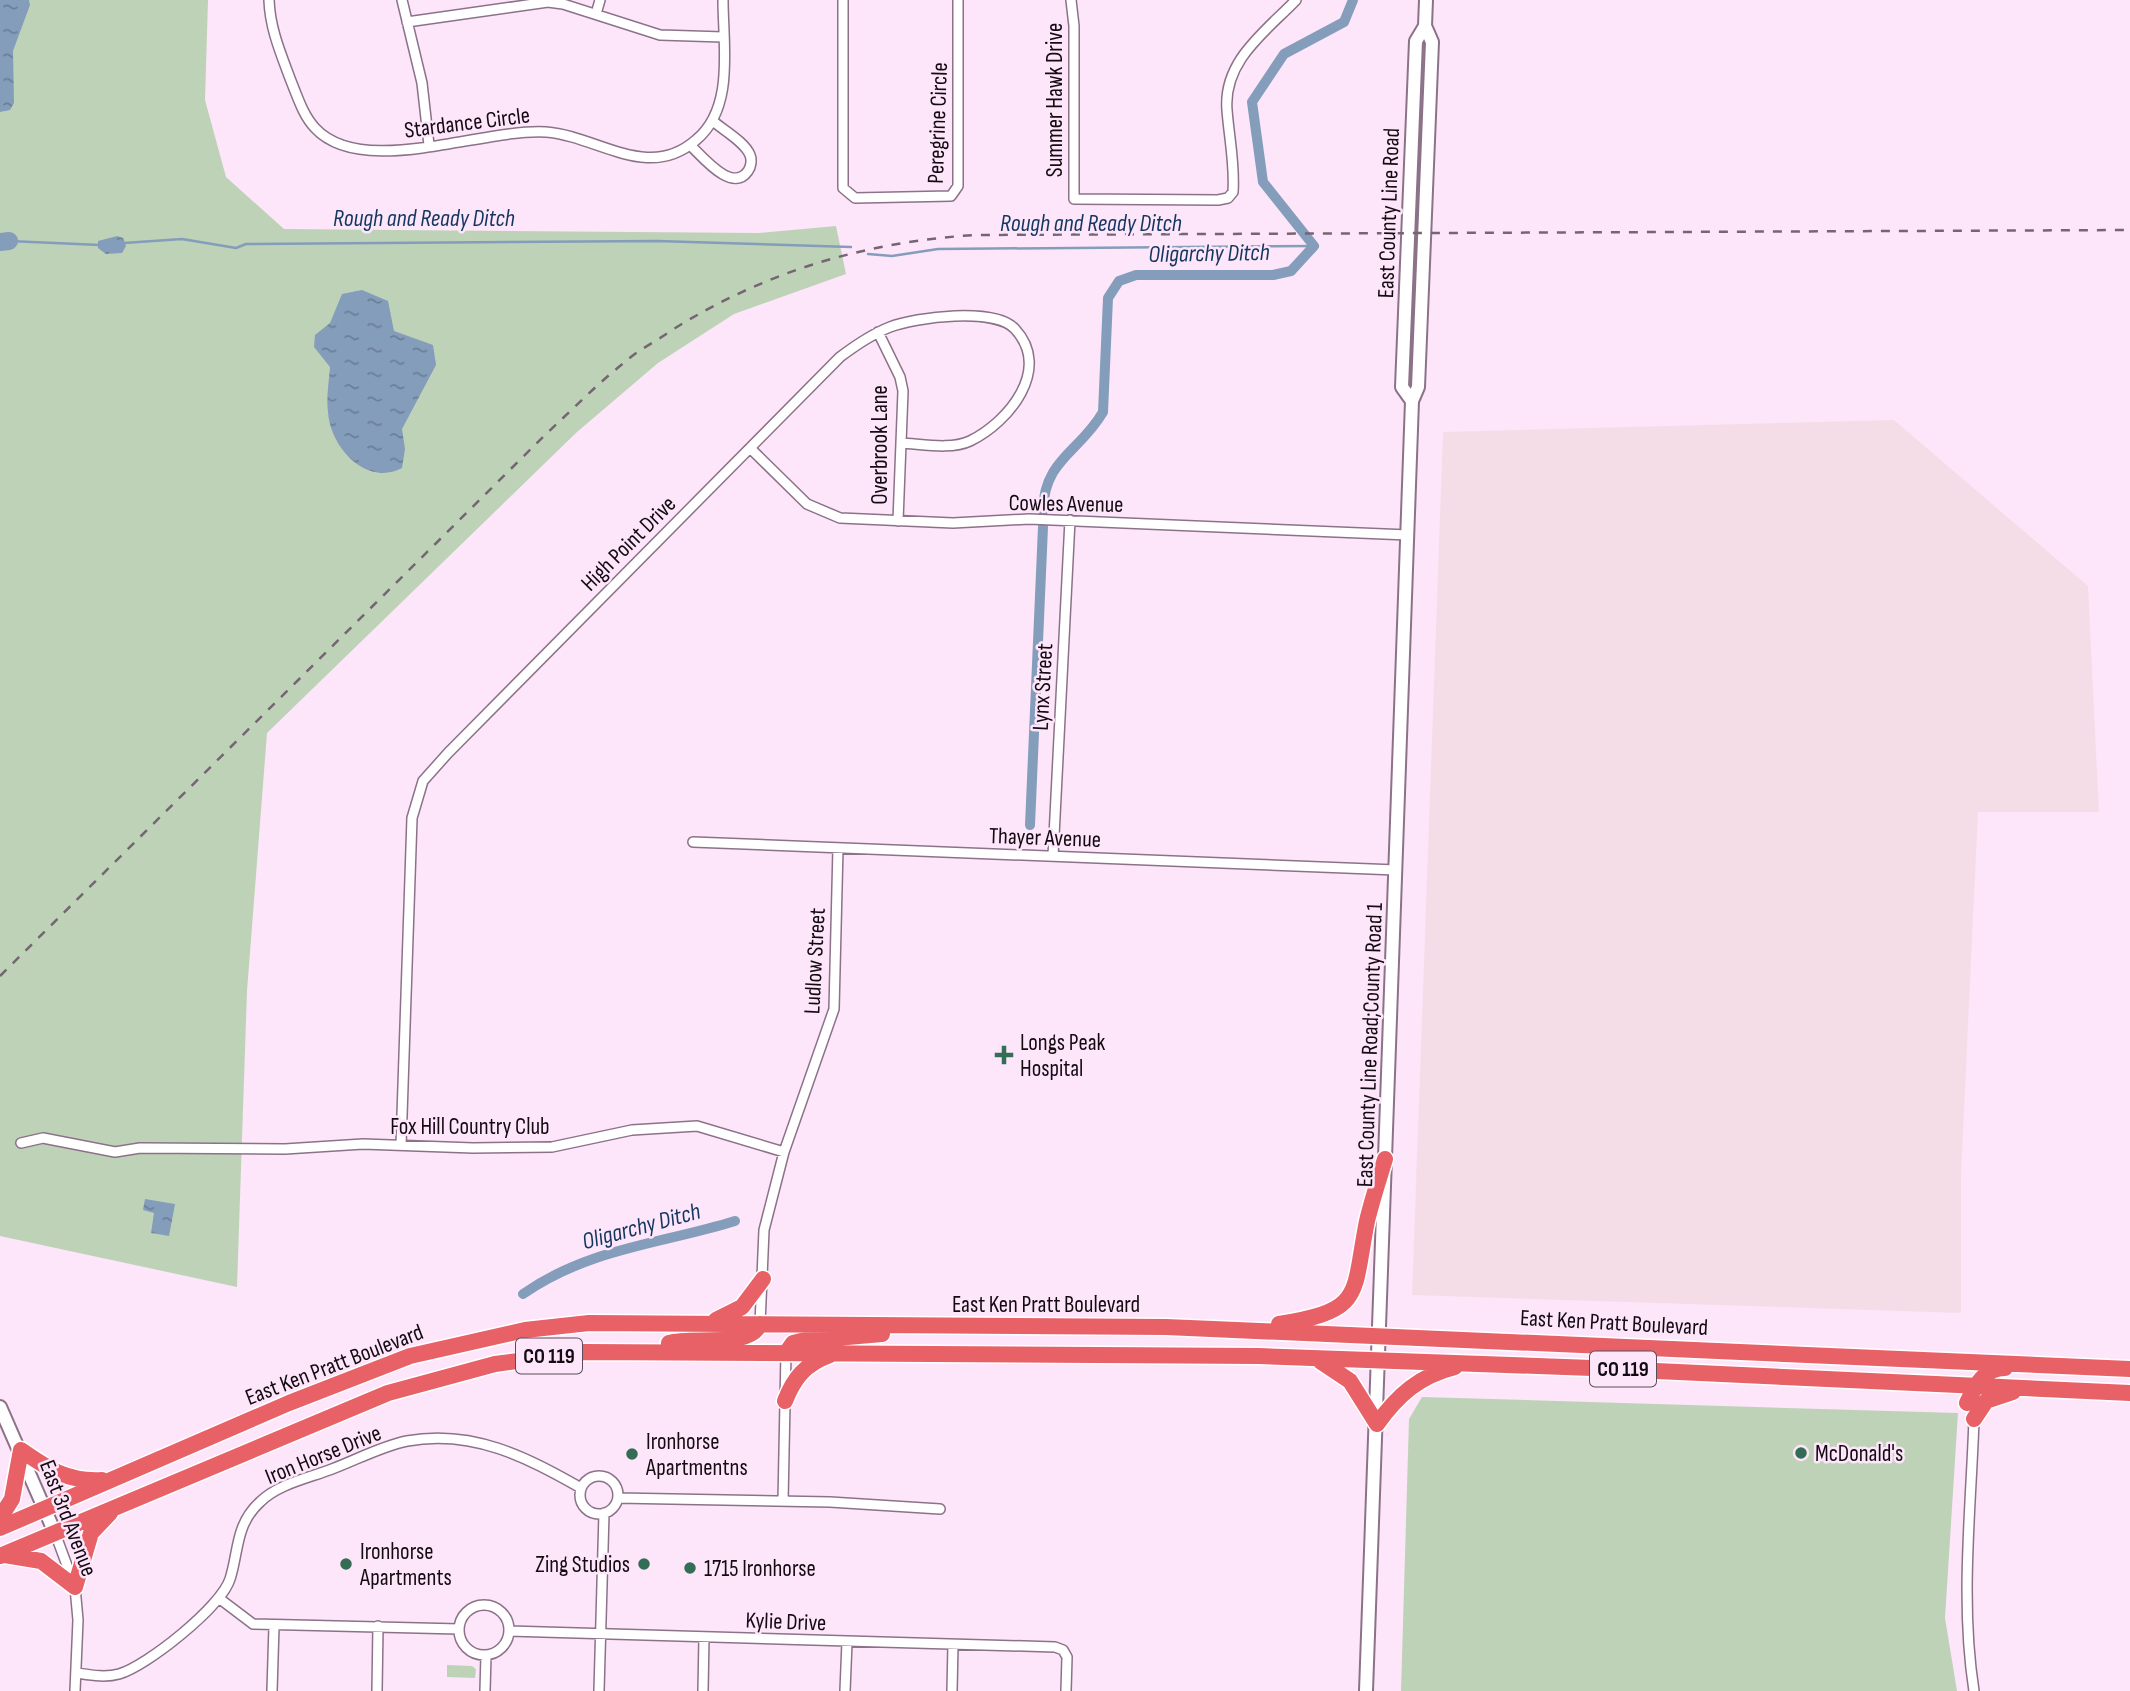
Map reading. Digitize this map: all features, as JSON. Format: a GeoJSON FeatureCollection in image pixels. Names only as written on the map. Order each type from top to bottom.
{"type":"FeatureCollection","features":[{"type":"Feature","properties":{"kind":"highway"},"geometry":{"type":"LineString","coordinates":[[1241,1330],[1310,1319],[1333,1312],[1346,1301],[1357,1284],[1367,1221],[1385,1159]]}},
{"type":"Feature","properties":{"kind":"highway"},"geometry":{"type":"LineString","coordinates":[[706,1323],[742,1307],[763,1279]]}},
{"type":"Feature","properties":{"kind":"highway","name":"East Ken Pratt Boulevard"},"geometry":{"type":"LineString","coordinates":[[0,1528],[359,1374],[468,1341],[525,1330],[589,1323],[1380,1334],[2130,1371]]}},
{"type":"Feature","properties":{"kind":"highway"},"geometry":{"type":"LineString","coordinates":[[640,1351],[675,1341],[740,1338],[753,1335],[760,1324]]}},
{"type":"Feature","properties":{"kind":"highway"},"geometry":{"type":"LineString","coordinates":[[786,1353],[793,1343],[801,1340],[889,1334],[894,1326]]}},
{"type":"Feature","properties":{"kind":"highway","name":"East Ken Pratt Boulevard"},"geometry":{"type":"LineString","coordinates":[[2,1556],[387,1393],[444,1376],[541,1357],[640,1351],[1313,1358],[2130,1393]]}},
{"type":"Feature","properties":{"kind":"highway"},"geometry":{"type":"LineString","coordinates":[[785,1401],[792,1382],[805,1368],[836,1353]]}},
{"type":"Feature","properties":{"kind":"highway"},"geometry":{"type":"LineString","coordinates":[[1313,1358],[1350,1381],[1377,1424],[1411,1385],[1427,1376],[1475,1364]]}},
{"type":"Feature","properties":{"kind":"highway"},"geometry":{"type":"LineString","coordinates":[[1967,1403],[1975,1386],[1996,1368],[2130,1371]]}},
{"type":"Feature","properties":{"kind":"highway"},"geometry":{"type":"LineString","coordinates":[[1867,1381],[1956,1395],[1967,1403],[1974,1419]]}},
{"type":"Feature","properties":{"kind":"highway"},"geometry":{"type":"LineString","coordinates":[[1974,1419],[1986,1401],[2005,1393],[2092,1391]]}},
{"type":"Feature","properties":{"kind":"highway"},"geometry":{"type":"LineString","coordinates":[[0,1518],[12,1499],[21,1450],[73,1480],[109,1480]]}},
{"type":"Feature","properties":{"kind":"highway"},"geometry":{"type":"LineString","coordinates":[[2,1556],[41,1560],[75,1587],[91,1532],[121,1506]]}},
{"type":"Feature","properties":{"kind":"main road","name":"East County Line Road;County Road 1"},"geometry":{"type":"LineString","coordinates":[[1366,1691],[1412,401],[1418,387],[1432,42],[1425,26],[1426,0]]}},
{"type":"Feature","properties":{"kind":"main road","name":"East 3rd Avenue"},"geometry":{"type":"LineString","coordinates":[[0,1407],[55,1533]]}},
{"type":"Feature","properties":{"kind":"street","name":"Stardance Circle"},"geometry":{"type":"LineString","coordinates":[[269,0],[273,32],[301,106],[322,134],[341,146],[362,152],[547,132],[628,156],[651,159],[672,154],[690,145],[713,121],[721,101],[723,0]]}},
{"type":"Feature","properties":{"kind":"street"},"geometry":{"type":"LineString","coordinates":[[402,0],[422,83],[429,145]]}},
{"type":"Feature","properties":{"kind":"street"},"geometry":{"type":"LineString","coordinates":[[596,15],[600,0]]}},
{"type":"Feature","properties":{"kind":"street","name":"Peregrine Circle"},"geometry":{"type":"LineString","coordinates":[[843,0],[843,188],[855,198],[948,197],[956,192],[958,0]]}},
{"type":"Feature","properties":{"kind":"street","name":"Summer Hawk Drive"},"geometry":{"type":"LineString","coordinates":[[1071,0],[1074,26],[1074,199],[1166,200],[1221,200],[1232,193],[1233,166],[1227,108],[1232,74],[1248,49],[1296,0]]}},
{"type":"Feature","properties":{"kind":"street"},"geometry":{"type":"LineString","coordinates":[[407,22],[524,4],[563,2],[596,15],[664,35],[723,37]]}},
{"type":"Feature","properties":{"kind":"street"},"geometry":{"type":"LineString","coordinates":[[690,145],[726,177],[736,178],[745,174],[750,166],[750,154],[713,121]]}},
{"type":"Feature","properties":{"kind":"street","name":"High Point Drive"},"geometry":{"type":"LineString","coordinates":[[401,1145],[412,818],[423,781],[840,357],[878,332],[911,321],[996,318],[1013,327],[1024,340],[1029,356],[1026,387],[1020,398],[970,441],[955,445],[901,443]]}},
{"type":"Feature","properties":{"kind":"street","name":"Overbrook Lane"},"geometry":{"type":"LineString","coordinates":[[878,332],[900,377],[903,391],[898,521]]}},
{"type":"Feature","properties":{"kind":"street","name":"Cowles Avenue"},"geometry":{"type":"LineString","coordinates":[[750,447],[790,490],[823,513],[841,519],[1070,520],[1408,535]]}},
{"type":"Feature","properties":{"kind":"street","name":"Lynx Street"},"geometry":{"type":"LineString","coordinates":[[1053,856],[1070,520]]}},
{"type":"Feature","properties":{"kind":"street","name":"Thayer Avenue"},"geometry":{"type":"LineString","coordinates":[[693,842],[1396,870]]}},
{"type":"Feature","properties":{"kind":"street","name":"Ludlow Street"},"geometry":{"type":"LineString","coordinates":[[784,1152],[834,1009],[838,848]]}},
{"type":"Feature","properties":{"kind":"street","name":"Fox Hill Country Club"},"geometry":{"type":"LineString","coordinates":[[20,1143],[43,1138],[115,1152],[154,1147],[552,1147],[632,1130],[696,1126],[784,1152]]}},
{"type":"Feature","properties":{"kind":"street"},"geometry":{"type":"LineString","coordinates":[[760,1324],[764,1230],[784,1152]]}},
{"type":"Feature","properties":{"kind":"street"},"geometry":{"type":"LineString","coordinates":[[783,1501],[786,1353]]}},
{"type":"Feature","properties":{"kind":"street"},"geometry":{"type":"LineString","coordinates":[[1974,1419],[1967,1606],[1968,1649],[1974,1691]]}},
{"type":"Feature","properties":{"kind":"street","name":"Iron Horse Drive"},"geometry":{"type":"LineString","coordinates":[[76,1673],[101,1676],[128,1671],[148,1660],[220,1599],[230,1580],[237,1538],[259,1502],[279,1489],[404,1441],[437,1437],[489,1443],[531,1460],[582,1489]]}},
{"type":"Feature","properties":{"kind":"street"},"geometry":{"type":"LineString","coordinates":[[602,1476],[615,1483],[618,1498],[612,1509],[595,1513],[584,1506],[582,1489],[592,1477],[602,1476]]}},
{"type":"Feature","properties":{"kind":"street"},"geometry":{"type":"LineString","coordinates":[[618,1498],[783,1501],[940,1509]]}},
{"type":"Feature","properties":{"kind":"street"},"geometry":{"type":"LineString","coordinates":[[599,1691],[604,1513]]}},
{"type":"Feature","properties":{"kind":"street","name":"East 3rd Avenue"},"geometry":{"type":"LineString","coordinates":[[55,1533],[75,1587],[78,1620],[75,1691]]}},
{"type":"Feature","properties":{"kind":"street"},"geometry":{"type":"LineString","coordinates":[[220,1599],[253,1624],[459,1629]]}},
{"type":"Feature","properties":{"kind":"street"},"geometry":{"type":"LineString","coordinates":[[485,1605],[500,1611],[509,1631],[500,1649],[486,1655],[468,1650],[462,1643],[459,1629],[468,1610],[485,1605]]}},
{"type":"Feature","properties":{"kind":"street"},"geometry":{"type":"LineString","coordinates":[[272,1691],[274,1626]]}},
{"type":"Feature","properties":{"kind":"street"},"geometry":{"type":"LineString","coordinates":[[377,1691],[378,1626]]}},
{"type":"Feature","properties":{"kind":"street","name":"Kylie Drive"},"geometry":{"type":"LineString","coordinates":[[509,1631],[1063,1650],[1067,1657],[1066,1691]]}},
{"type":"Feature","properties":{"kind":"street"},"geometry":{"type":"LineString","coordinates":[[703,1691],[704,1637]]}},
{"type":"Feature","properties":{"kind":"street"},"geometry":{"type":"LineString","coordinates":[[845,1691],[847,1642]]}},
{"type":"Feature","properties":{"kind":"street"},"geometry":{"type":"LineString","coordinates":[[951,1691],[953,1645]]}},
{"type":"Feature","properties":{"kind":"street"},"geometry":{"type":"LineString","coordinates":[[485,1691],[486,1655]]}},
{"type":"Feature","properties":{"kind":"shaded area"},"geometry":{"type":"Polygon","coordinates":[[[1894,420],[2088,586],[2099,812],[1978,812],[1961,1175],[1961,1313],[1412,1295],[1443,432],[1894,420]]]}},
{"type":"Feature","properties":{"kind":"green space"},"geometry":{"type":"Polygon","coordinates":[[[0,0],[208,0],[205,100],[226,177],[284,229],[759,233],[836,226],[846,274],[734,314],[658,363],[577,432],[267,733],[247,991],[237,1287],[0,1236],[0,0]]]}},
{"type":"Feature","properties":{"kind":"green space"},"geometry":{"type":"Polygon","coordinates":[[[1422,1397],[1958,1413],[1945,1618],[1957,1691],[1401,1691],[1409,1419],[1422,1397]]]}},
{"type":"Feature","properties":{"kind":"green space"},"geometry":{"type":"Polygon","coordinates":[[[447,1665],[472,1666],[476,1669],[475,1678],[447,1677],[447,1665]]]}},
{"type":"Feature","properties":{"kind":"water"},"geometry":{"type":"Polygon","coordinates":[[[0,0],[29,0],[30,5],[13,51],[14,103],[10,110],[0,112],[0,0]]]}},
{"type":"Feature","properties":{"kind":"water"},"geometry":{"type":"Polygon","coordinates":[[[117,236],[123,238],[126,246],[122,253],[106,254],[98,248],[98,241],[117,236]]]}},
{"type":"Feature","properties":{"kind":"water"},"geometry":{"type":"Polygon","coordinates":[[[362,290],[388,301],[394,331],[433,345],[436,365],[402,429],[405,449],[402,468],[389,472],[363,468],[352,460],[335,438],[327,406],[330,367],[314,347],[315,335],[330,323],[342,294],[362,290]]]}},
{"type":"Feature","properties":{"kind":"water"},"geometry":{"type":"Polygon","coordinates":[[[145,1199],[175,1204],[169,1236],[151,1233],[154,1213],[143,1210],[145,1199]]]}},
{"type":"Feature","properties":{"kind":"waterway","name":"Oligarchy Ditch"},"geometry":{"type":"LineString","coordinates":[[1043,511],[1045,493],[1056,467],[1094,426],[1103,412],[1108,298],[1119,281],[1136,275],[1273,275],[1291,271],[1314,246],[1263,182],[1252,102],[1284,54],[1344,22],[1353,0]]}},
{"type":"Feature","properties":{"kind":"waterway","name":"Rough and Ready Ditch"},"geometry":{"type":"LineString","coordinates":[[124,243],[182,239],[236,248],[246,244],[657,241],[851,247]]}},
{"type":"Feature","properties":{"kind":"waterway","name":"Rough and Ready Ditch"},"geometry":{"type":"LineString","coordinates":[[9,241],[100,245]]}},
{"type":"Feature","properties":{"kind":"waterway","name":"Rough and Ready Ditch"},"geometry":{"type":"LineString","coordinates":[[0,242],[9,241]]}},
{"type":"Feature","properties":{"kind":"waterway","name":"Rough and Ready Ditch"},"geometry":{"type":"LineString","coordinates":[[868,254],[892,256],[938,249],[1314,246]]}},
{"type":"Feature","properties":{"kind":"waterway","name":"Oligarchy Ditch"},"geometry":{"type":"LineString","coordinates":[[1030,825],[1043,527]]}},
{"type":"Feature","properties":{"kind":"waterway","name":"Oligarchy Ditch"},"geometry":{"type":"LineString","coordinates":[[523,1294],[574,1266],[600,1257],[735,1221]]}},
{"type":"Feature","properties":{"kind":"railway"},"geometry":{"type":"LineString","coordinates":[[0,976],[604,379],[669,332],[705,311],[778,277],[854,253],[975,235],[2130,230]]}},
{"type":"Feature","properties":{"kind":"place","name":"Longs Peak Hospital"},"geometry":{"type":"Point","coordinates":[1004,1055]}},
{"type":"Feature","properties":{"kind":"place","name":"McDonald's"},"geometry":{"type":"Point","coordinates":[1801,1453]}},
{"type":"Feature","properties":{"kind":"place","name":"Ironhorse Apartmentns"},"geometry":{"type":"Point","coordinates":[632,1454]}},
{"type":"Feature","properties":{"kind":"place","name":"Ironhorse Apartments"},"geometry":{"type":"Point","coordinates":[346,1564]}},
{"type":"Feature","properties":{"kind":"place","name":"Zing Studios"},"geometry":{"type":"Point","coordinates":[644,1564]}},
{"type":"Feature","properties":{"kind":"place","name":"1715 Ironhorse"},"geometry":{"type":"Point","coordinates":[690,1568]}}]}
